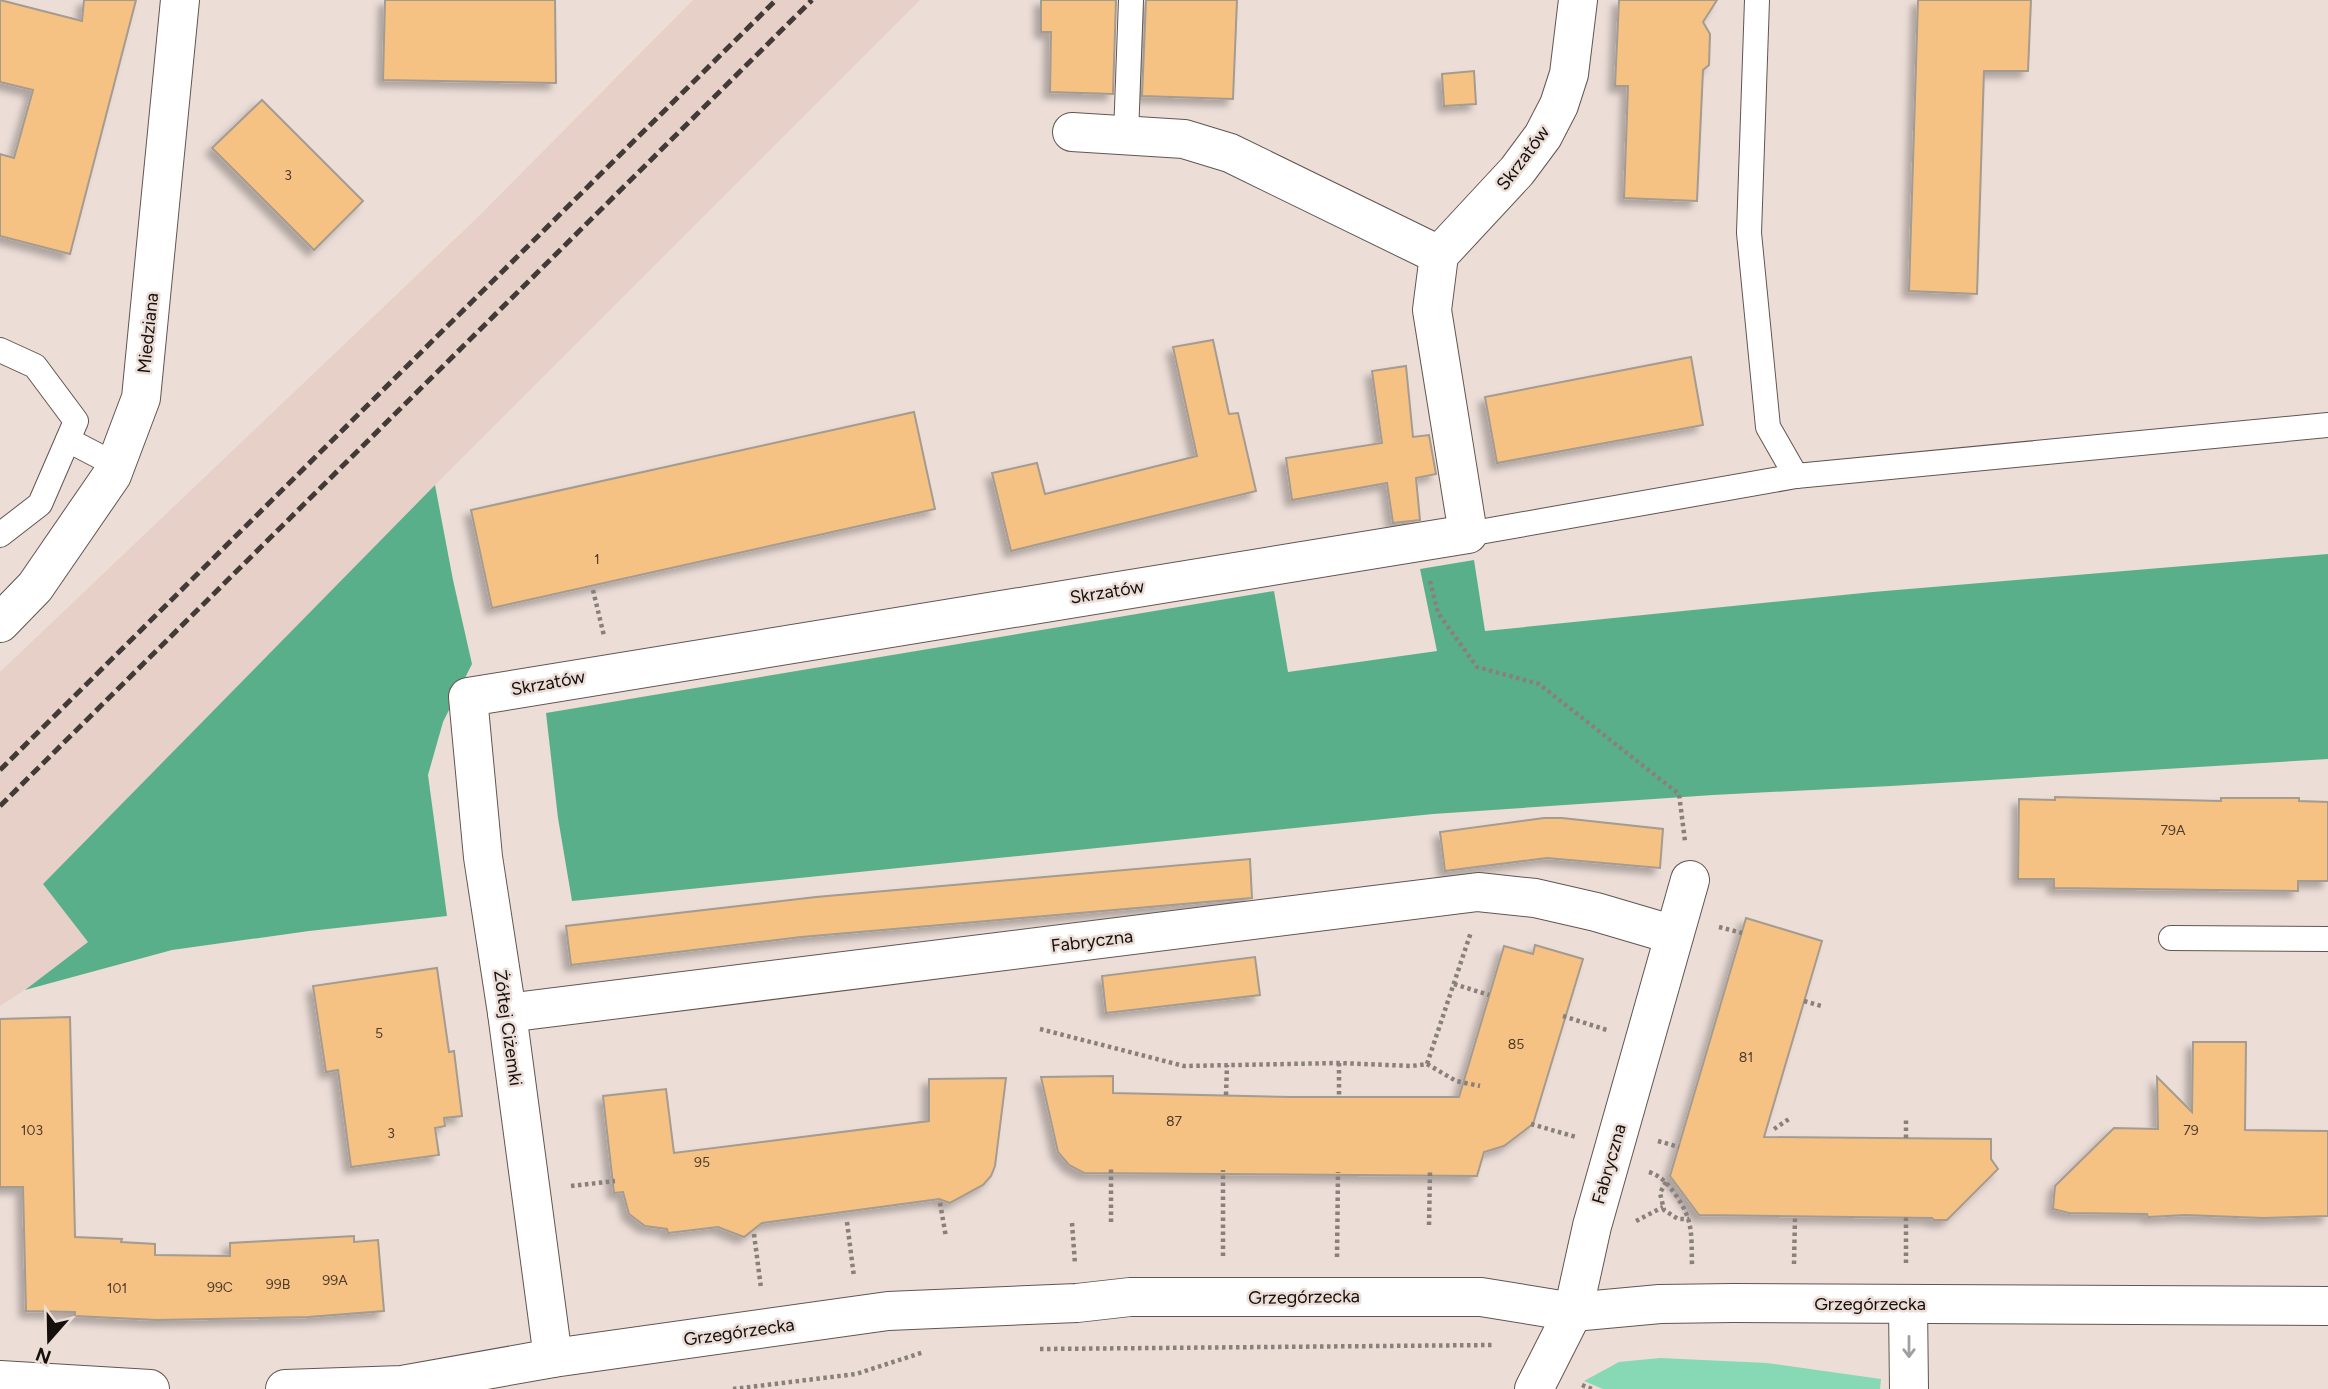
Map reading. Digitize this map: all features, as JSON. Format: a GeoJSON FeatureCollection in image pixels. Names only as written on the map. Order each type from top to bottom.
{"type":"FeatureCollection","features":[{"type":"Feature","properties":{"kind":"street","name":"Miedziana"},"geometry":{"type":"LineString","coordinates":[[0,623],[35,587],[112,475],[141,398],[180,0]]}},
{"type":"Feature","properties":{"kind":"street","name":"Skrzatów"},"geometry":{"type":"LineString","coordinates":[[1439,255],[1517,171],[1543,136],[1559,105],[1569,74],[1578,0]]}},
{"type":"Feature","properties":{"kind":"street"},"geometry":{"type":"LineString","coordinates":[[1072,132],[1184,139],[1230,153],[1439,255],[1432,310],[1468,534]]}},
{"type":"Feature","properties":{"kind":"street","name":"Skrzatów"},"geometry":{"type":"LineString","coordinates":[[468,697],[1468,534]]}},
{"type":"Feature","properties":{"kind":"street","name":"Żółtej Ciżemki"},"geometry":{"type":"LineString","coordinates":[[468,697],[483,856],[553,1358]]}},
{"type":"Feature","properties":{"kind":"street","name":"Fabryczna"},"geometry":{"type":"LineString","coordinates":[[1534,1389],[1573,1311],[1592,1226],[1690,880]]}},
{"type":"Feature","properties":{"kind":"street","name":"Fabryczna"},"geometry":{"type":"LineString","coordinates":[[507,1013],[1478,892],[1535,898],[1572,906],[1674,935]]}},
{"type":"Feature","properties":{"kind":"street"},"geometry":{"type":"LineString","coordinates":[[1907,1287],[1909,1389]]}},
{"type":"Feature","properties":{"kind":"street","name":"Grzegórzecka"},"geometry":{"type":"LineString","coordinates":[[285,1389],[402,1387],[553,1358],[888,1311],[1077,1303],[1130,1297],[1481,1297],[1573,1311],[1907,1287],[2328,1306]]}},
{"type":"Feature","properties":{"kind":"street"},"geometry":{"type":"LineString","coordinates":[[0,1380],[150,1389]]}},
{"type":"Feature","properties":{"kind":"lane"},"geometry":{"type":"LineString","coordinates":[[1126,135],[1132,0]]}},
{"type":"Feature","properties":{"kind":"lane"},"geometry":{"type":"LineString","coordinates":[[1757,0],[1749,233],[1768,427],[1796,476]]}},
{"type":"Feature","properties":{"kind":"lane"},"geometry":{"type":"LineString","coordinates":[[0,350],[35,366],[76,421],[40,503],[0,535]]}},
{"type":"Feature","properties":{"kind":"lane"},"geometry":{"type":"LineString","coordinates":[[1468,534],[1796,476],[2328,425]]}},
{"type":"Feature","properties":{"kind":"lane"},"geometry":{"type":"LineString","coordinates":[[68,440],[116,465]]}},
{"type":"Feature","properties":{"kind":"lane"},"geometry":{"type":"LineString","coordinates":[[2171,938],[2328,939]]}},
{"type":"Feature","properties":{"kind":"path"},"geometry":{"type":"LineString","coordinates":[[1421,541],[1438,613],[1477,667],[1539,684],[1679,794],[1690,880]]}},
{"type":"Feature","properties":{"kind":"path"},"geometry":{"type":"LineString","coordinates":[[593,590],[606,644]]}},
{"type":"Feature","properties":{"kind":"path"},"geometry":{"type":"LineString","coordinates":[[1714,925],[1742,933]]}},
{"type":"Feature","properties":{"kind":"path"},"geometry":{"type":"LineString","coordinates":[[1427,1064],[1472,926]]}},
{"type":"Feature","properties":{"kind":"path"},"geometry":{"type":"LineString","coordinates":[[1454,984],[1489,995]]}},
{"type":"Feature","properties":{"kind":"path"},"geometry":{"type":"LineString","coordinates":[[1804,1001],[1821,1006]]}},
{"type":"Feature","properties":{"kind":"path"},"geometry":{"type":"LineString","coordinates":[[1563,1016],[1588,1024]]}},
{"type":"Feature","properties":{"kind":"path"},"geometry":{"type":"LineString","coordinates":[[1040,1029],[1184,1066],[1427,1064],[1455,1081],[1480,1086]]}},
{"type":"Feature","properties":{"kind":"path"},"geometry":{"type":"LineString","coordinates":[[1339,1063],[1339,1097]]}},
{"type":"Feature","properties":{"kind":"path"},"geometry":{"type":"LineString","coordinates":[[1226,1095],[1227,1065]]}},
{"type":"Feature","properties":{"kind":"path"},"geometry":{"type":"LineString","coordinates":[[1774,1129],[1789,1119]]}},
{"type":"Feature","properties":{"kind":"path"},"geometry":{"type":"LineString","coordinates":[[1906,1119],[1906,1138]]}},
{"type":"Feature","properties":{"kind":"path"},"geometry":{"type":"LineString","coordinates":[[1531,1124],[1556,1130]]}},
{"type":"Feature","properties":{"kind":"path"},"geometry":{"type":"LineString","coordinates":[[1664,1143],[1679,1147]]}},
{"type":"Feature","properties":{"kind":"path"},"geometry":{"type":"LineString","coordinates":[[1111,1169],[1111,1222]]}},
{"type":"Feature","properties":{"kind":"path"},"geometry":{"type":"LineString","coordinates":[[1223,1170],[1223,1259]]}},
{"type":"Feature","properties":{"kind":"path"},"geometry":{"type":"LineString","coordinates":[[1337,1259],[1338,1172]]}},
{"type":"Feature","properties":{"kind":"path"},"geometry":{"type":"LineString","coordinates":[[1429,1225],[1430,1172]]}},
{"type":"Feature","properties":{"kind":"path"},"geometry":{"type":"LineString","coordinates":[[1655,1174],[1666,1182],[1689,1219],[1692,1267]]}},
{"type":"Feature","properties":{"kind":"path"},"geometry":{"type":"LineString","coordinates":[[567,1187],[615,1181]]}},
{"type":"Feature","properties":{"kind":"path"},"geometry":{"type":"LineString","coordinates":[[1666,1182],[1660,1193],[1663,1207],[1672,1217],[1689,1219]]}},
{"type":"Feature","properties":{"kind":"path"},"geometry":{"type":"LineString","coordinates":[[1679,1200],[1685,1196]]}},
{"type":"Feature","properties":{"kind":"path"},"geometry":{"type":"LineString","coordinates":[[940,1203],[946,1237]]}},
{"type":"Feature","properties":{"kind":"path"},"geometry":{"type":"LineString","coordinates":[[1632,1223],[1663,1207]]}},
{"type":"Feature","properties":{"kind":"path"},"geometry":{"type":"LineString","coordinates":[[1794,1269],[1795,1217]]}},
{"type":"Feature","properties":{"kind":"path"},"geometry":{"type":"LineString","coordinates":[[1906,1217],[1907,1287]]}},
{"type":"Feature","properties":{"kind":"path"},"geometry":{"type":"LineString","coordinates":[[848,1222],[855,1285]]}},
{"type":"Feature","properties":{"kind":"path"},"geometry":{"type":"LineString","coordinates":[[1072,1223],[1075,1276]]}},
{"type":"Feature","properties":{"kind":"path"},"geometry":{"type":"LineString","coordinates":[[754,1234],[762,1298]]}},
{"type":"Feature","properties":{"kind":"path"},"geometry":{"type":"LineString","coordinates":[[1035,1349],[1493,1345]]}},
{"type":"Feature","properties":{"kind":"path"},"geometry":{"type":"LineString","coordinates":[[733,1389],[856,1374],[926,1352]]}},
{"type":"Feature","properties":{"kind":"shaded area"},"geometry":{"type":"Polygon","coordinates":[[[693,0],[920,0],[435,485],[43,884],[88,942],[0,1006],[0,672],[477,218],[693,0]]]}},
{"type":"Feature","properties":{"kind":"green space"},"geometry":{"type":"Polygon","coordinates":[[[435,485],[472,664],[443,722],[428,775],[447,916],[172,950],[25,990],[88,942],[43,884],[435,485]]]}},
{"type":"Feature","properties":{"kind":"green space"},"geometry":{"type":"Polygon","coordinates":[[[2328,554],[2328,759],[1433,814],[572,901],[558,818],[546,713],[1274,591],[1288,672],[1437,651],[1420,569],[1474,560],[1485,631],[1873,592],[2328,554]]]}},
{"type":"Feature","properties":{"kind":"green space"},"geometry":{"type":"Polygon","coordinates":[[[1660,1358],[1767,1363],[1881,1379],[1880,1389],[1603,1389],[1584,1381],[1619,1362],[1660,1358]]]}},
{"type":"Feature","properties":{"kind":"building"},"geometry":{"type":"Polygon","coordinates":[[[0,0],[82,21],[84,0],[136,0],[70,254],[0,236],[0,154],[14,158],[33,90],[0,82],[0,0]]]}},
{"type":"Feature","properties":{"kind":"building"},"geometry":{"type":"Polygon","coordinates":[[[385,0],[555,0],[556,83],[383,80],[385,0]]]}},
{"type":"Feature","properties":{"kind":"building"},"geometry":{"type":"Polygon","coordinates":[[[1041,0],[1116,0],[1113,94],[1050,92],[1051,32],[1041,32],[1041,0]]]}},
{"type":"Feature","properties":{"kind":"building"},"geometry":{"type":"Polygon","coordinates":[[[1146,0],[1237,0],[1233,99],[1142,96],[1146,0]]]}},
{"type":"Feature","properties":{"kind":"building"},"geometry":{"type":"Polygon","coordinates":[[[1619,0],[1717,0],[1703,22],[1710,34],[1709,65],[1703,70],[1697,201],[1624,198],[1628,86],[1615,86],[1619,0]]]}},
{"type":"Feature","properties":{"kind":"building"},"geometry":{"type":"Polygon","coordinates":[[[1918,0],[2031,0],[2028,71],[1984,71],[1977,294],[1909,291],[1918,0]]]}},
{"type":"Feature","properties":{"kind":"building"},"geometry":{"type":"Polygon","coordinates":[[[1474,71],[1476,104],[1444,106],[1442,74],[1474,71]]]}},
{"type":"Feature","properties":{"kind":"building"},"geometry":{"type":"Polygon","coordinates":[[[262,100],[363,201],[314,250],[212,148],[262,100]]]}},
{"type":"Feature","properties":{"kind":"building"},"geometry":{"type":"Polygon","coordinates":[[[1213,340],[1229,414],[1238,413],[1256,491],[1011,551],[992,473],[1037,463],[1045,494],[1197,456],[1173,347],[1213,340]]]}},
{"type":"Feature","properties":{"kind":"building"},"geometry":{"type":"Polygon","coordinates":[[[1691,357],[1703,425],[1497,463],[1485,397],[1691,357]]]}},
{"type":"Feature","properties":{"kind":"building"},"geometry":{"type":"Polygon","coordinates":[[[1406,366],[1413,437],[1429,435],[1436,474],[1416,478],[1420,520],[1393,523],[1387,483],[1292,500],[1286,458],[1382,443],[1372,371],[1406,366]]]}},
{"type":"Feature","properties":{"kind":"building"},"geometry":{"type":"Polygon","coordinates":[[[914,412],[935,509],[492,608],[471,510],[914,412]]]}},
{"type":"Feature","properties":{"kind":"building"},"geometry":{"type":"Polygon","coordinates":[[[2055,797],[2221,801],[2221,798],[2299,798],[2299,801],[2328,802],[2328,881],[2298,881],[2298,891],[2054,888],[2054,879],[2018,879],[2019,799],[2055,800],[2055,797]]]}},
{"type":"Feature","properties":{"kind":"building"},"geometry":{"type":"Polygon","coordinates":[[[1544,818],[1663,829],[1660,868],[1547,858],[1445,871],[1440,832],[1544,818]]]}},
{"type":"Feature","properties":{"kind":"building"},"geometry":{"type":"Polygon","coordinates":[[[1250,859],[1252,898],[801,937],[571,965],[566,926],[816,897],[1250,859]]]}},
{"type":"Feature","properties":{"kind":"building"},"geometry":{"type":"Polygon","coordinates":[[[1746,918],[1822,941],[1764,1137],[1991,1139],[1991,1159],[1998,1169],[1947,1220],[1699,1215],[1670,1176],[1746,918]]]}},
{"type":"Feature","properties":{"kind":"building"},"geometry":{"type":"Polygon","coordinates":[[[1535,945],[1583,959],[1533,1124],[1504,1146],[1484,1152],[1477,1176],[1084,1173],[1069,1165],[1058,1152],[1041,1077],[1113,1076],[1113,1093],[1459,1097],[1504,946],[1533,954],[1535,945]]]}},
{"type":"Feature","properties":{"kind":"building"},"geometry":{"type":"Polygon","coordinates":[[[1255,957],[1260,995],[1106,1013],[1102,976],[1255,957]]]}},
{"type":"Feature","properties":{"kind":"building"},"geometry":{"type":"Polygon","coordinates":[[[437,968],[449,1052],[454,1051],[462,1116],[444,1118],[445,1126],[435,1128],[439,1155],[351,1167],[338,1070],[326,1072],[313,986],[437,968]]]}},
{"type":"Feature","properties":{"kind":"building"},"geometry":{"type":"Polygon","coordinates":[[[70,1017],[75,1237],[122,1239],[121,1242],[155,1244],[155,1255],[230,1256],[230,1243],[354,1236],[354,1242],[378,1240],[384,1311],[308,1317],[157,1320],[75,1316],[75,1312],[26,1311],[23,1187],[0,1187],[0,1019],[70,1017]]]}},
{"type":"Feature","properties":{"kind":"building"},"geometry":{"type":"Polygon","coordinates":[[[2193,1042],[2246,1042],[2245,1130],[2328,1131],[2328,1216],[2148,1217],[2147,1214],[2069,1213],[2053,1209],[2055,1186],[2114,1128],[2158,1129],[2157,1077],[2192,1112],[2193,1042]]]}},
{"type":"Feature","properties":{"kind":"building"},"geometry":{"type":"Polygon","coordinates":[[[1006,1078],[995,1166],[991,1176],[983,1185],[950,1203],[939,1199],[762,1223],[744,1237],[718,1227],[668,1233],[667,1229],[645,1226],[629,1214],[623,1192],[614,1193],[603,1096],[666,1089],[674,1153],[929,1121],[929,1079],[1006,1078]]]}},
{"type":"Feature","properties":{"kind":"railway"},"geometry":{"type":"LineString","coordinates":[[0,770],[776,0]]}},
{"type":"Feature","properties":{"kind":"railway"},"geometry":{"type":"LineString","coordinates":[[0,806],[812,0]]}}]}
